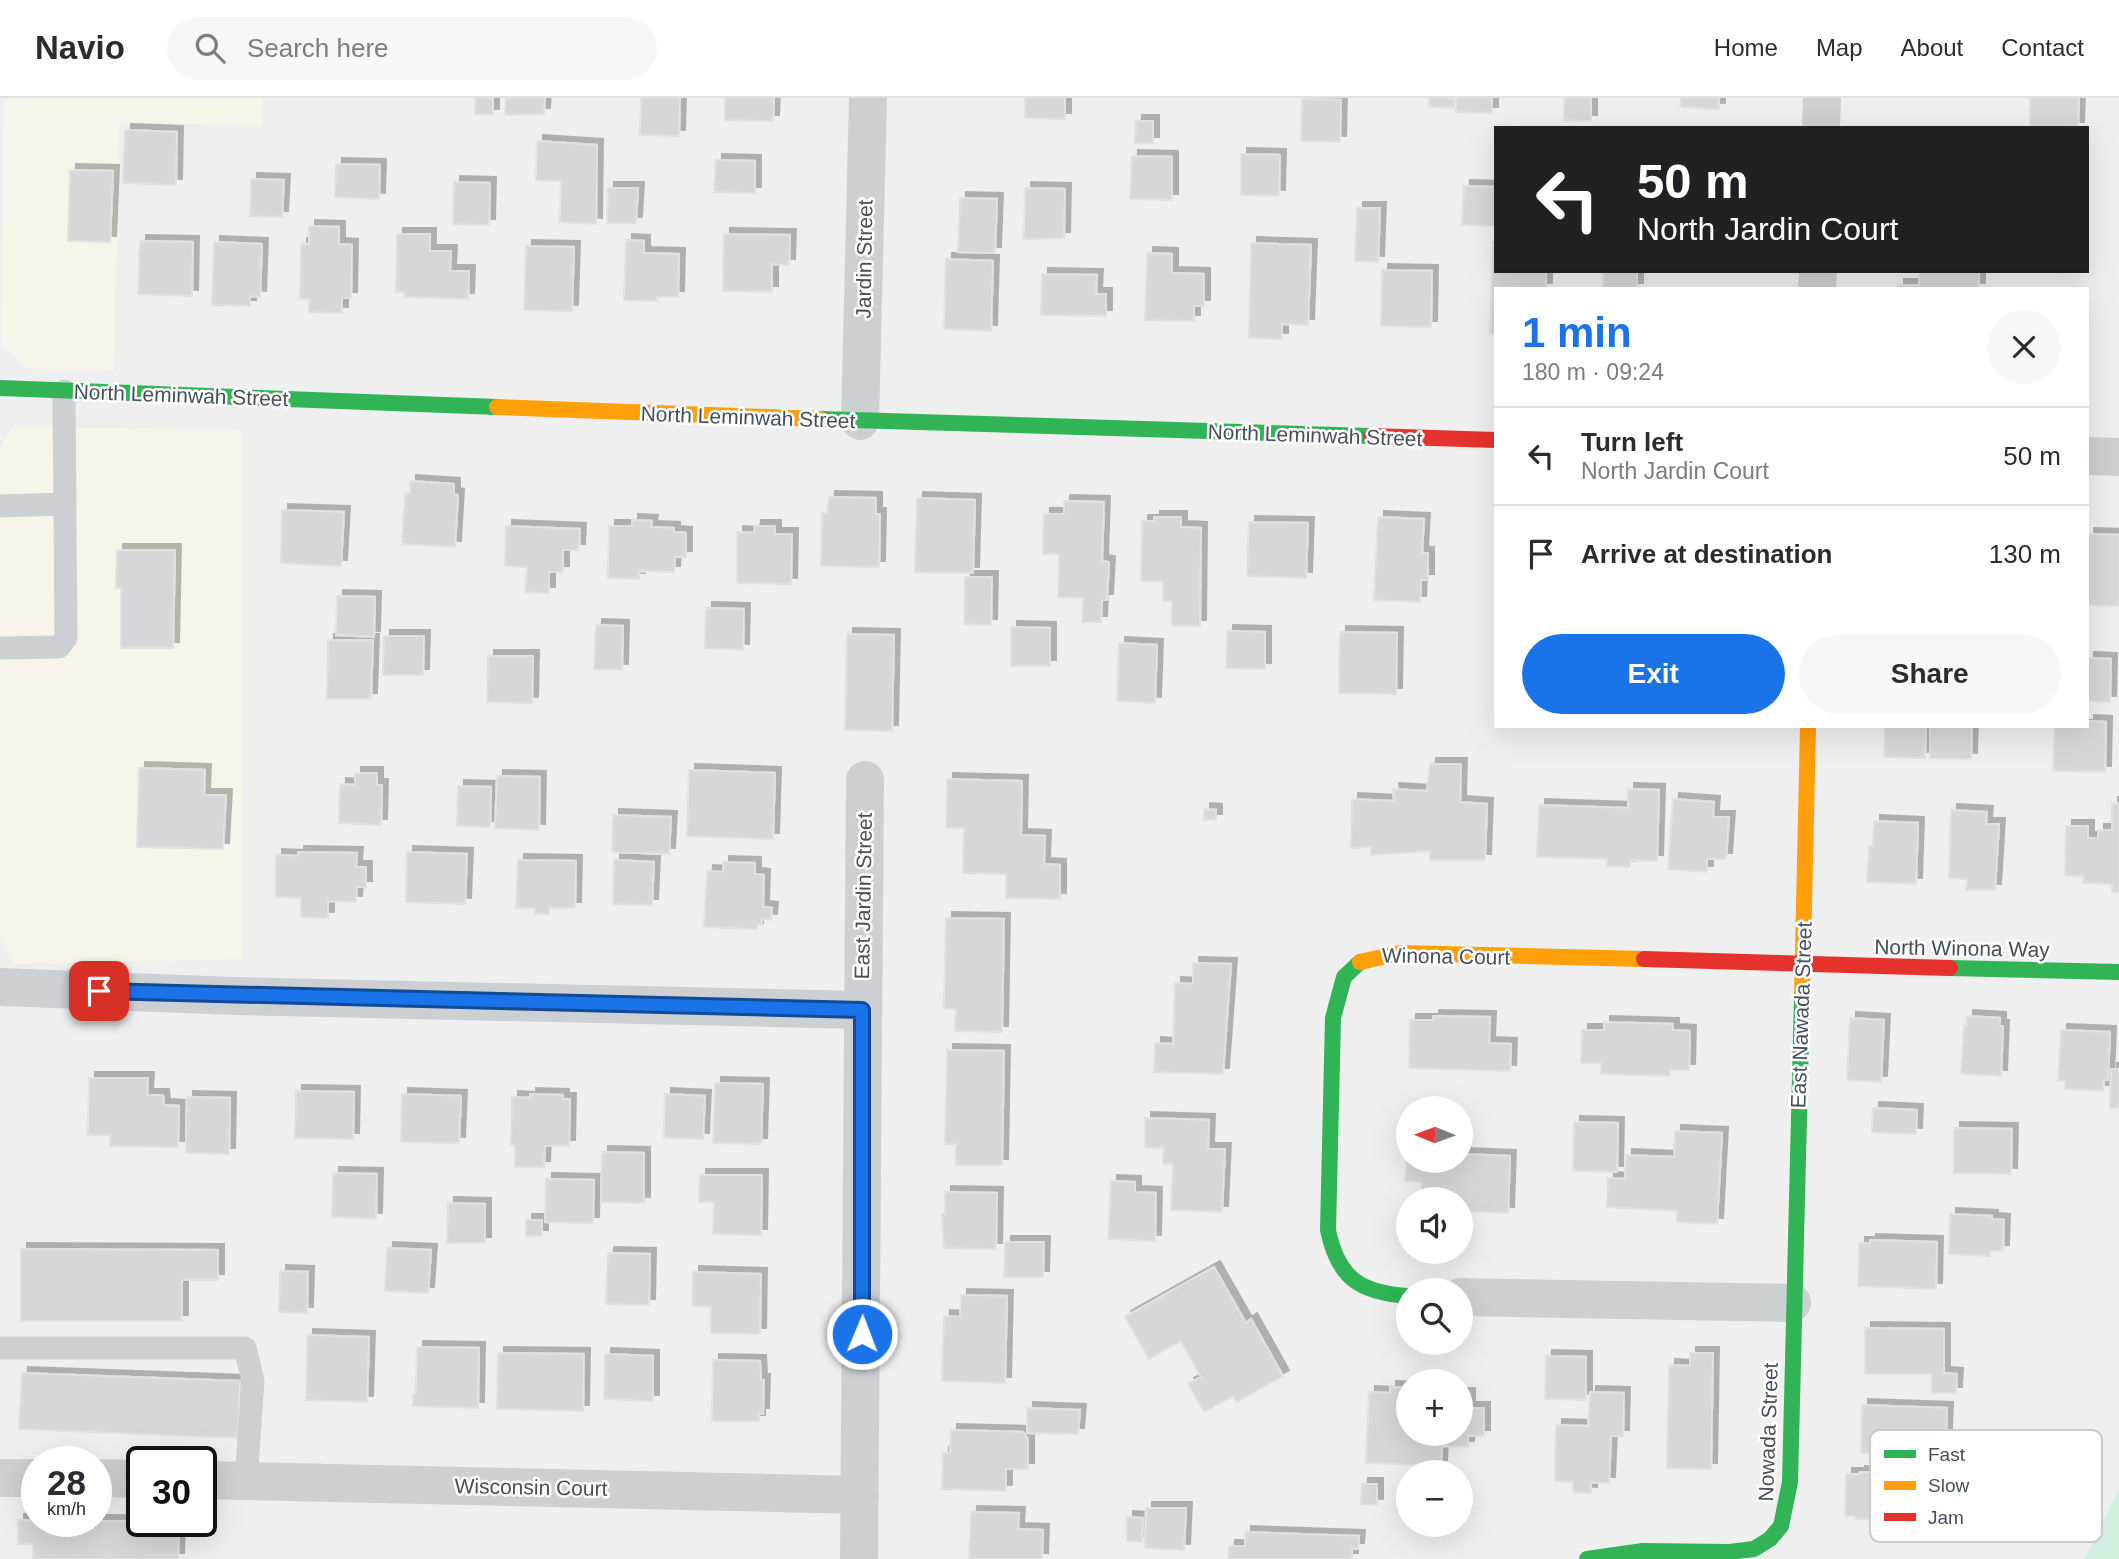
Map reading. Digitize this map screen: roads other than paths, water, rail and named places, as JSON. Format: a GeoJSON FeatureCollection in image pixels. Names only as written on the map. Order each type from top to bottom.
{"type":"FeatureCollection","features":[{"type":"Feature","properties":{"kind":"street","name":"Jardin Street"},"geometry":{"type":"LineString","coordinates":[[860,421],[868,98]]}},
{"type":"Feature","properties":{"kind":"street"},"geometry":{"type":"LineString","coordinates":[[1821,126],[1822,98]]}},
{"type":"Feature","properties":{"kind":"street","name":"North Leminwah Street"},"geometry":{"type":"LineString","coordinates":[[0,388],[860,421],[1494,440]]}},
{"type":"Feature","properties":{"kind":"street"},"geometry":{"type":"LineString","coordinates":[[2089,456],[2119,457]]}},
{"type":"Feature","properties":{"kind":"street","name":"East Nawada Street"},"geometry":{"type":"LineString","coordinates":[[1792,1303],[1808,728]]}},
{"type":"Feature","properties":{"kind":"street","name":"East Jardin Street"},"geometry":{"type":"LineString","coordinates":[[859,1559],[864,1205],[864,780]]}},
{"type":"Feature","properties":{"kind":"street","name":"Winona Court"},"geometry":{"type":"LineString","coordinates":[[1396,1294],[1367,1290],[1345,1274],[1331,1255],[1328,1230],[1333,1018],[1337,992],[1347,971],[1369,955],[1400,953],[1803,965]]}},
{"type":"Feature","properties":{"kind":"street","name":"North Winona Way"},"geometry":{"type":"LineString","coordinates":[[1803,965],[2119,972]]}},
{"type":"Feature","properties":{"kind":"street"},"geometry":{"type":"LineString","coordinates":[[0,987],[234,996],[862,1010]]}},
{"type":"Feature","properties":{"kind":"street"},"geometry":{"type":"LineString","coordinates":[[1473,1297],[1792,1303]]}},
{"type":"Feature","properties":{"kind":"street","name":"Nowada Street"},"geometry":{"type":"LineString","coordinates":[[1587,1559],[1643,1551],[1730,1552],[1754,1549],[1770,1539],[1781,1526],[1790,1482],[1792,1303]]}},
{"type":"Feature","properties":{"kind":"street"},"geometry":{"type":"LineString","coordinates":[[0,1478],[21,1478]]}},
{"type":"Feature","properties":{"kind":"street","name":"Wisconsin Court"},"geometry":{"type":"LineString","coordinates":[[217,1480],[860,1495]]}},
{"type":"Feature","properties":{"kind":"lane"},"geometry":{"type":"LineString","coordinates":[[0,648],[59,647],[66,638],[64,391]]}},
{"type":"Feature","properties":{"kind":"lane"},"geometry":{"type":"LineString","coordinates":[[0,506],[65,504]]}},
{"type":"Feature","properties":{"kind":"lane"},"geometry":{"type":"LineString","coordinates":[[0,1348],[245,1348],[253,1381],[246,1481]]}}]}
